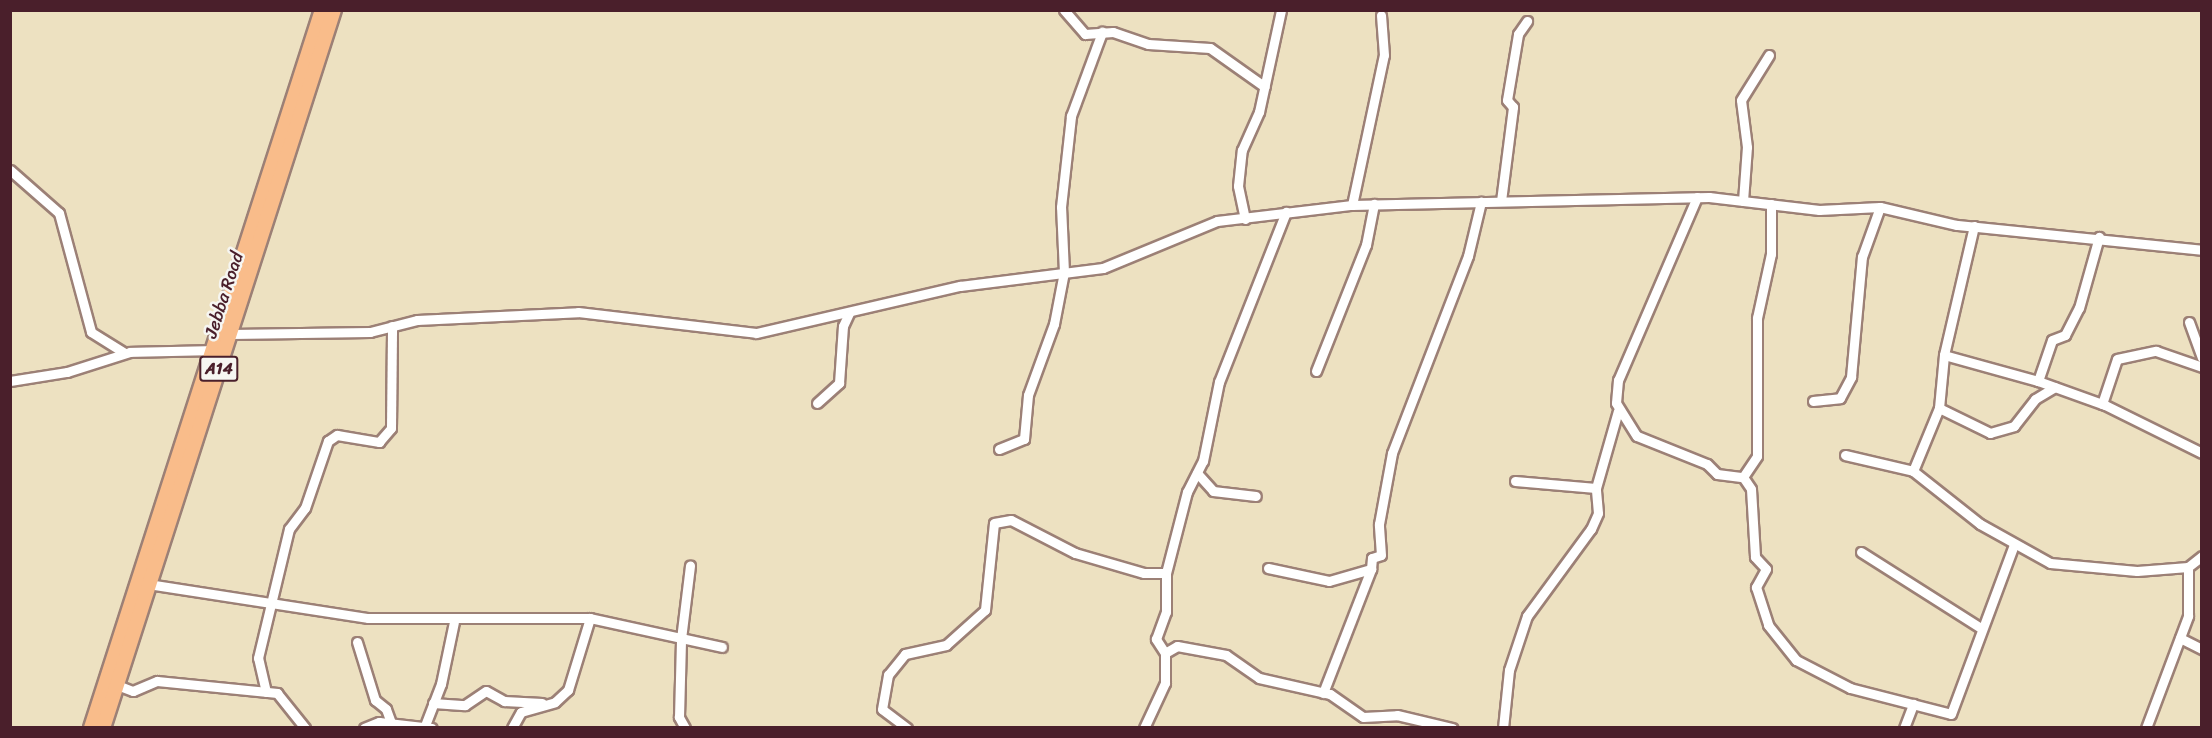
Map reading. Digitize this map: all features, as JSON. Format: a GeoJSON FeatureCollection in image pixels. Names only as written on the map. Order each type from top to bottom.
{"type":"FeatureCollection","features":[{"type":"Feature","properties":{"kind":"highway"},"geometry":{"type":"LineString","coordinates":[[91,728],[322,10]]}},
{"type":"Feature","properties":{"kind":"highway","name":"Jebba Road"},"geometry":{"type":"LineString","coordinates":[[103,728],[334,10]]}},
{"type":"Feature","properties":{"kind":"street"},"geometry":{"type":"LineString","coordinates":[[1064,10],[1085,34],[1102,32],[1148,44],[1196,44],[1250,72],[1265,87]]}},
{"type":"Feature","properties":{"kind":"street"},"geometry":{"type":"LineString","coordinates":[[1245,219],[1238,186],[1242,150],[1265,87],[1268,63],[1281,10]]}},
{"type":"Feature","properties":{"kind":"street"},"geometry":{"type":"LineString","coordinates":[[1352,205],[1384,55],[1381,15]]}},
{"type":"Feature","properties":{"kind":"street"},"geometry":{"type":"LineString","coordinates":[[1502,201],[1513,106],[1507,100],[1518,34],[1527,21]]}},
{"type":"Feature","properties":{"kind":"street"},"geometry":{"type":"LineString","coordinates":[[999,448],[1024,439],[1029,395],[1054,324],[1064,272],[1061,207],[1071,116],[1102,32]]}},
{"type":"Feature","properties":{"kind":"street"},"geometry":{"type":"LineString","coordinates":[[1743,201],[1747,147],[1741,100],[1769,55]]}},
{"type":"Feature","properties":{"kind":"street"},"geometry":{"type":"LineString","coordinates":[[1250,72],[1268,63]]}},
{"type":"Feature","properties":{"kind":"street"},"geometry":{"type":"LineString","coordinates":[[10,170],[59,213],[90,332],[124,353]]}},
{"type":"Feature","properties":{"kind":"street"},"geometry":{"type":"LineString","coordinates":[[231,334],[392,327],[456,316],[578,312],[756,333],[960,286],[1103,268],[1198,227],[1286,212],[1374,204],[1697,197],[1819,210],[1881,207],[1974,226],[2099,237],[2202,250]]}},
{"type":"Feature","properties":{"kind":"street"},"geometry":{"type":"LineString","coordinates":[[1503,728],[1509,670],[1523,626],[1591,529],[1598,513],[1596,488],[1618,411],[1618,380],[1697,197]]}},
{"type":"Feature","properties":{"kind":"street"},"geometry":{"type":"LineString","coordinates":[[1323,693],[1371,569],[1371,558],[1381,555],[1379,524],[1392,453],[1468,256],[1480,202]]}},
{"type":"Feature","properties":{"kind":"street"},"geometry":{"type":"LineString","coordinates":[[1316,371],[1366,245],[1374,204]]}},
{"type":"Feature","properties":{"kind":"street"},"geometry":{"type":"LineString","coordinates":[[1743,477],[1757,456],[1756,318],[1771,254],[1771,204]]}},
{"type":"Feature","properties":{"kind":"street"},"geometry":{"type":"LineString","coordinates":[[1813,401],[1840,398],[1851,377],[1862,257],[1881,207]]}},
{"type":"Feature","properties":{"kind":"street"},"geometry":{"type":"LineString","coordinates":[[1144,728],[1165,683],[1165,653],[1156,639],[1166,612],[1166,573],[1197,473],[1219,382],[1286,212]]}},
{"type":"Feature","properties":{"kind":"street"},"geometry":{"type":"LineString","coordinates":[[1913,471],[1939,408],[1944,355],[1974,226]]}},
{"type":"Feature","properties":{"kind":"street"},"geometry":{"type":"LineString","coordinates":[[2038,381],[2052,340],[2065,335],[2079,308],[2099,237]]}},
{"type":"Feature","properties":{"kind":"street"},"geometry":{"type":"LineString","coordinates":[[818,404],[839,383],[843,326],[849,313]]}},
{"type":"Feature","properties":{"kind":"street"},"geometry":{"type":"LineString","coordinates":[[2188,322],[2202,358]]}},
{"type":"Feature","properties":{"kind":"street"},"geometry":{"type":"LineString","coordinates":[[267,692],[258,658],[273,607],[289,529],[305,508],[328,441],[337,435],[379,442],[391,428],[392,327]]}},
{"type":"Feature","properties":{"kind":"street"},"geometry":{"type":"LineString","coordinates":[[10,381],[67,372],[124,353],[212,350]]}},
{"type":"Feature","properties":{"kind":"street"},"geometry":{"type":"LineString","coordinates":[[2102,404],[2117,359],[2156,351],[2202,368]]}},
{"type":"Feature","properties":{"kind":"street"},"geometry":{"type":"LineString","coordinates":[[1944,355],[2038,381],[2102,404],[2202,453]]}},
{"type":"Feature","properties":{"kind":"street"},"geometry":{"type":"LineString","coordinates":[[1939,408],[1990,433],[2014,426],[2035,399],[2055,387]]}},
{"type":"Feature","properties":{"kind":"street"},"geometry":{"type":"LineString","coordinates":[[1618,411],[1637,436],[1707,464],[1717,474],[1743,477],[1751,489],[1755,557],[1766,569],[1756,587],[1768,625],[1796,660],[1850,688],[1951,714],[1979,627],[2014,545]]}},
{"type":"Feature","properties":{"kind":"street"},"geometry":{"type":"LineString","coordinates":[[1845,455],[1913,471],[1947,501],[2014,545],[2050,563],[2137,571],[2188,567],[2202,556]]}},
{"type":"Feature","properties":{"kind":"street"},"geometry":{"type":"LineString","coordinates":[[1197,473],[1213,491],[1256,496]]}},
{"type":"Feature","properties":{"kind":"street"},"geometry":{"type":"LineString","coordinates":[[1515,481],[1596,488]]}},
{"type":"Feature","properties":{"kind":"street"},"geometry":{"type":"LineString","coordinates":[[907,728],[882,709],[888,675],[905,654],[946,645],[985,610],[994,523],[1011,520],[1075,553],[1144,573],[1166,573]]}},
{"type":"Feature","properties":{"kind":"street"},"geometry":{"type":"LineString","coordinates":[[1861,552],[1979,627]]}},
{"type":"Feature","properties":{"kind":"street"},"geometry":{"type":"LineString","coordinates":[[685,728],[679,717],[681,639],[690,566]]}},
{"type":"Feature","properties":{"kind":"street"},"geometry":{"type":"LineString","coordinates":[[2146,728],[2188,616],[2188,567]]}},
{"type":"Feature","properties":{"kind":"street"},"geometry":{"type":"LineString","coordinates":[[1268,568],[1329,581],[1371,569]]}},
{"type":"Feature","properties":{"kind":"street"},"geometry":{"type":"LineString","coordinates":[[148,584],[273,607],[454,622],[590,618],[722,647]]}},
{"type":"Feature","properties":{"kind":"street"},"geometry":{"type":"LineString","coordinates":[[512,728],[521,712],[549,704],[568,690],[590,618]]}},
{"type":"Feature","properties":{"kind":"street"},"geometry":{"type":"LineString","coordinates":[[364,728],[392,725],[426,727],[454,622]]}},
{"type":"Feature","properties":{"kind":"street"},"geometry":{"type":"LineString","coordinates":[[2180,638],[2202,649]]}},
{"type":"Feature","properties":{"kind":"street"},"geometry":{"type":"LineString","coordinates":[[357,642],[375,700],[386,709],[392,725]]}},
{"type":"Feature","properties":{"kind":"street"},"geometry":{"type":"LineString","coordinates":[[1165,653],[1177,646],[1226,655],[1259,678],[1323,693],[1363,717],[1397,715],[1452,728]]}},
{"type":"Feature","properties":{"kind":"street"},"geometry":{"type":"LineString","coordinates":[[117,685],[133,691],[157,681],[277,693],[305,728]]}},
{"type":"Feature","properties":{"kind":"street"},"geometry":{"type":"LineString","coordinates":[[433,703],[465,705],[486,691],[504,700],[549,704]]}},
{"type":"Feature","properties":{"kind":"street"},"geometry":{"type":"LineString","coordinates":[[1904,728],[1913,704]]}}]}
